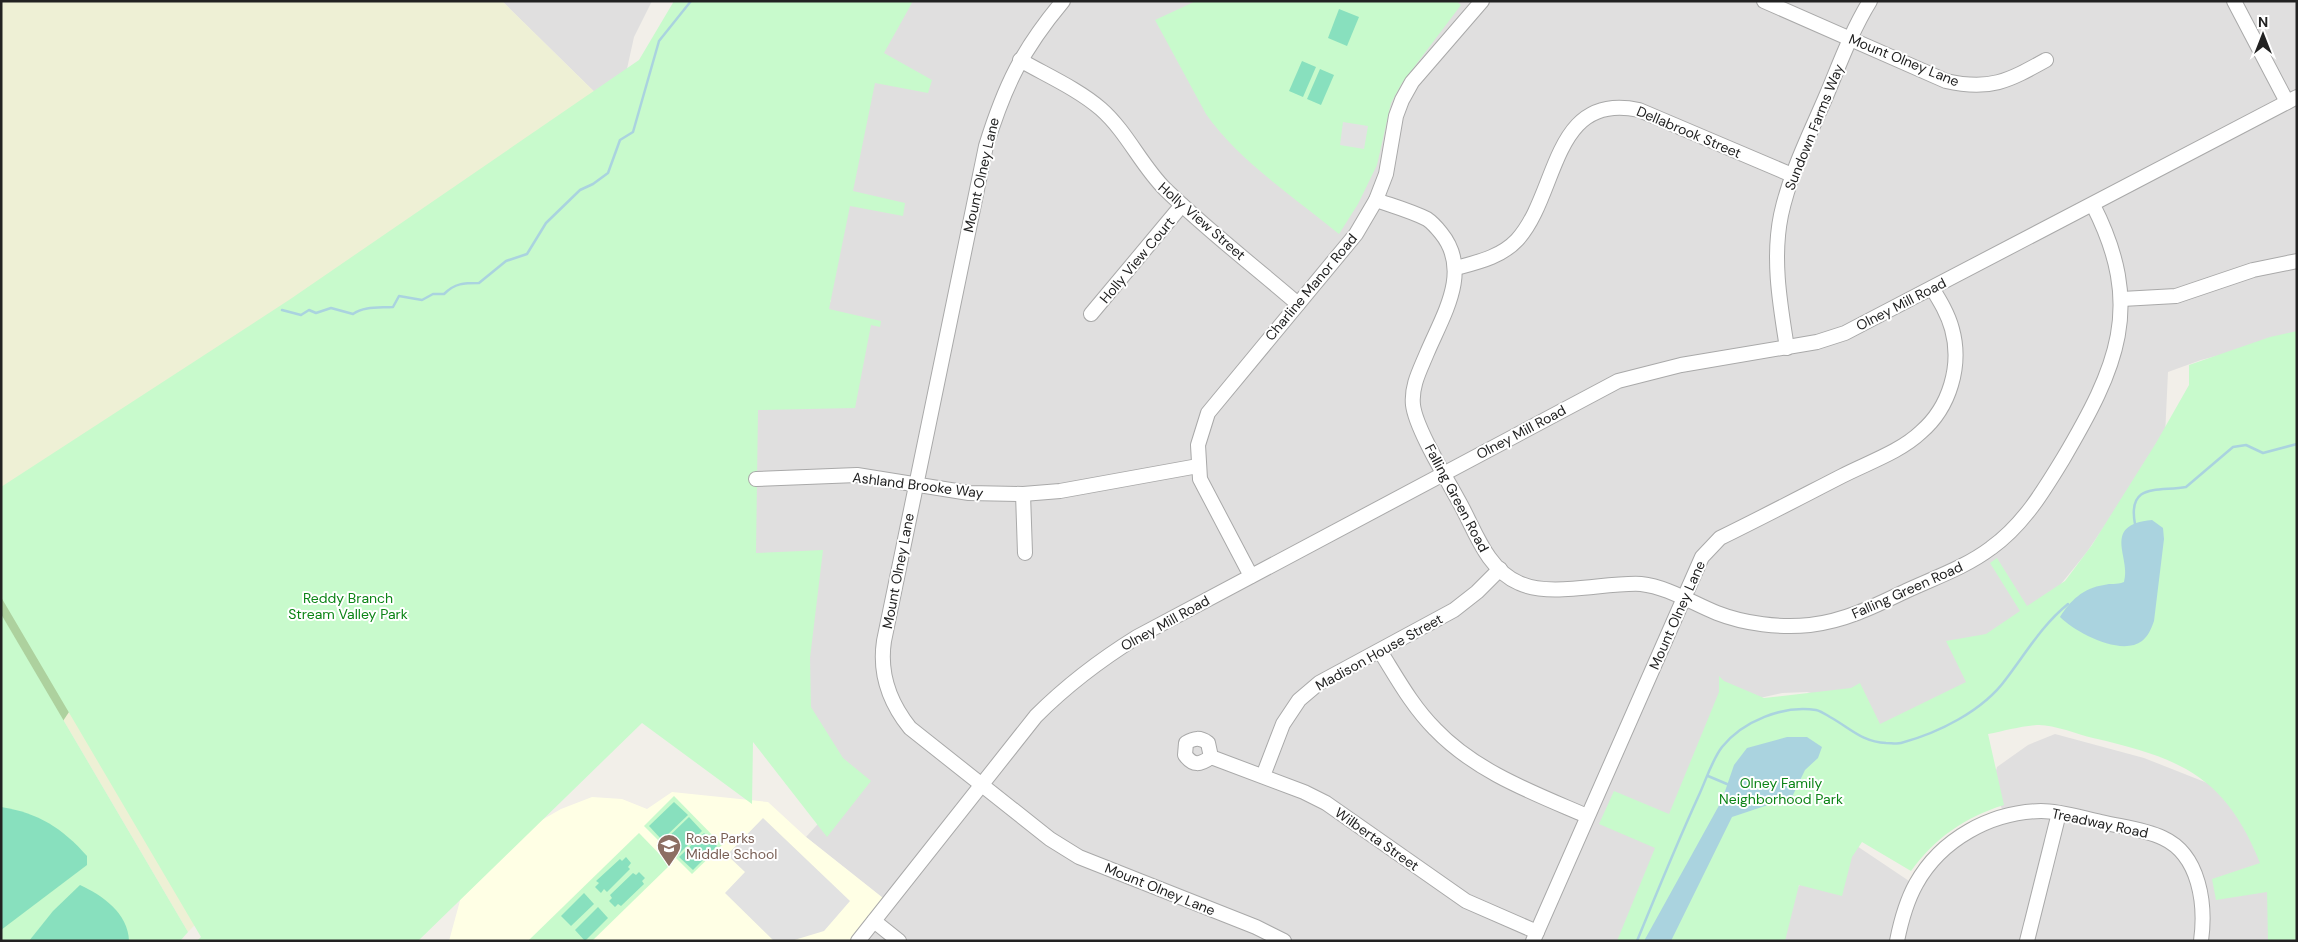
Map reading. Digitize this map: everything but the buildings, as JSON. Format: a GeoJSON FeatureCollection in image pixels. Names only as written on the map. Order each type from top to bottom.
{"type":"FeatureCollection","features":[{"type":"Feature","properties":{"kind":"street","name":"Mount Olney Lane"},"geometry":{"type":"LineString","coordinates":[[1063,1],[1039,29],[1020,60],[1001,98],[986,146],[915,483],[882,655],[887,690],[900,715],[910,728],[1050,839],[1079,857],[1256,927],[1284,941]]}},
{"type":"Feature","properties":{"kind":"street","name":"Charline Manor Road"},"geometry":{"type":"LineString","coordinates":[[1251,576],[1203,488],[1198,466],[1200,434],[1208,412],[1356,234],[1376,200],[1386,174],[1396,116],[1402,100],[1412,82],[1482,1]]}},
{"type":"Feature","properties":{"kind":"street","name":"Mount Olney Lane"},"geometry":{"type":"LineString","coordinates":[[1764,1],[1946,81],[1969,86],[2002,82],[2046,60]]}},
{"type":"Feature","properties":{"kind":"street","name":"Sundown Farms Way"},"geometry":{"type":"LineString","coordinates":[[1787,348],[1779,296],[1777,255],[1781,216],[1792,176],[1851,39],[1870,1]]}},
{"type":"Feature","properties":{"kind":"street"},"geometry":{"type":"LineString","coordinates":[[2234,1],[2292,100]]}},
{"type":"Feature","properties":{"kind":"street","name":"Holly View Street"},"geometry":{"type":"LineString","coordinates":[[1020,60],[1101,109],[1116,125],[1153,177],[1182,205],[1298,304]]}},
{"type":"Feature","properties":{"kind":"street","name":"Olney Mill Road"},"geometry":{"type":"LineString","coordinates":[[858,941],[1036,716],[1056,696],[1086,672],[1137,637],[1618,381],[1682,365],[1818,342],[1845,333],[2292,100]]}},
{"type":"Feature","properties":{"kind":"street","name":"Dellabrook Street"},"geometry":{"type":"LineString","coordinates":[[1456,268],[1491,258],[1506,250],[1518,239],[1532,218],[1566,139],[1580,122],[1604,108],[1626,107],[1639,110],[1792,176]]}},
{"type":"Feature","properties":{"kind":"street","name":"Falling Green Road"},"geometry":{"type":"LineString","coordinates":[[1376,200],[1426,219],[1434,224],[1449,242],[1456,268],[1451,296],[1413,390],[1416,418],[1489,557],[1500,570],[1518,583],[1537,589],[1640,584],[1661,588],[1720,614],[1764,625],[1791,626],[1814,625],[1854,616],[1975,559],[2007,535],[2038,500],[2093,407],[2108,374],[2118,339],[2122,299],[2115,252],[2093,205]]}},
{"type":"Feature","properties":{"kind":"street","name":"Holly View Court"},"geometry":{"type":"LineString","coordinates":[[1091,314],[1182,205]]}},
{"type":"Feature","properties":{"kind":"street"},"geometry":{"type":"LineString","coordinates":[[2122,299],[2176,296],[2253,270],[2297,261]]}},
{"type":"Feature","properties":{"kind":"street","name":"Mount Olney Lane"},"geometry":{"type":"LineString","coordinates":[[1535,936],[1702,557],[1720,538],[1909,442],[1921,433],[1936,417],[1946,399],[1954,377],[1955,353],[1954,339],[1946,313],[1932,288]]}},
{"type":"Feature","properties":{"kind":"street","name":"Ashland Brooke Way"},"geometry":{"type":"LineString","coordinates":[[756,478],[857,475],[969,493],[1023,494],[1060,491],[1198,466]]}},
{"type":"Feature","properties":{"kind":"street"},"geometry":{"type":"LineString","coordinates":[[1023,494],[1025,553]]}},
{"type":"Feature","properties":{"kind":"street","name":"Madison House Street"},"geometry":{"type":"LineString","coordinates":[[1263,776],[1283,724],[1299,700],[1319,683],[1454,610],[1477,592],[1500,570]]}},
{"type":"Feature","properties":{"kind":"street"},"geometry":{"type":"LineString","coordinates":[[1380,651],[1416,708],[1456,748],[1496,776],[1587,816]]}},
{"type":"Feature","properties":{"kind":"street","name":"Wilberta Street"},"geometry":{"type":"LineString","coordinates":[[1211,757],[1263,776],[1326,803],[1466,901],[1535,936]]}},
{"type":"Feature","properties":{"kind":"street","name":"Treadway Road"},"geometry":{"type":"LineString","coordinates":[[1896,941],[1904,910],[1915,885],[1923,872],[1942,851],[1966,832],[2005,816],[2024,812],[2059,813],[2149,832],[2177,846],[2191,864],[2196,877],[2203,908],[2201,941]]}},
{"type":"Feature","properties":{"kind":"street"},"geometry":{"type":"LineString","coordinates":[[2027,941],[2059,813]]}},
{"type":"Feature","properties":{"kind":"street"},"geometry":{"type":"LineString","coordinates":[[874,921],[899,941]]}},
{"type":"Feature","properties":{"kind":"shaded area"},"geometry":{"type":"Polygon","coordinates":[[[502,1],[652,1],[634,37],[617,114],[502,1]]]}},
{"type":"Feature","properties":{"kind":"shaded area"},"geometry":{"type":"Polygon","coordinates":[[[888,1],[2297,1],[2297,335],[2201,360],[2168,372],[2165,436],[2087,552],[1977,687],[1887,734],[1843,701],[1807,692],[1782,693],[1746,701],[1620,941],[858,941],[888,902],[806,837],[858,780],[823,742],[733,563],[717,441],[831,301],[816,259],[888,1]]]}},
{"type":"Feature","properties":{"kind":"shaded area"},"geometry":{"type":"Polygon","coordinates":[[[1343,122],[1368,126],[1364,149],[1340,145],[1343,122]]]}},
{"type":"Feature","properties":{"kind":"shaded area"},"geometry":{"type":"Polygon","coordinates":[[[2055,734],[2144,758],[2215,786],[2250,813],[2283,941],[1768,941],[1780,908],[1842,836],[1915,885],[1942,851],[2005,816],[1992,785],[1997,767],[2028,745],[2055,734]]]}},
{"type":"Feature","properties":{"kind":"shaded area","name":"Rosa Parks Middle School"},"geometry":{"type":"Polygon","coordinates":[[[672,792],[768,802],[806,837],[888,902],[858,941],[449,941],[461,897],[526,829],[561,809],[592,797],[622,799],[647,809],[672,792]]]}},
{"type":"Feature","properties":{"kind":"shaded area"},"geometry":{"type":"Polygon","coordinates":[[[763,818],[850,901],[824,931],[791,941],[774,941],[725,893],[745,872],[727,855],[763,818]]]}},
{"type":"Feature","properties":{"kind":"green space"},"geometry":{"type":"Polygon","coordinates":[[[1,1],[502,1],[617,114],[345,769],[188,932],[1,614],[1,1]]]}},
{"type":"Feature","properties":{"kind":"green space","name":"Reddy Branch Stream Valley Park"},"geometry":{"type":"Polygon","coordinates":[[[674,1],[913,1],[884,53],[932,80],[928,93],[875,83],[853,191],[905,203],[903,216],[850,206],[829,309],[881,321],[880,327],[871,325],[855,408],[758,410],[756,553],[823,550],[810,658],[811,707],[843,758],[871,781],[827,837],[753,742],[752,804],[642,723],[418,941],[197,941],[201,937],[1,597],[1,487],[289,300],[639,60],[674,1]]]}},
{"type":"Feature","properties":{"kind":"green space"},"geometry":{"type":"Polygon","coordinates":[[[1196,1],[1456,1],[1461,5],[1402,83],[1391,103],[1377,165],[1358,204],[1339,234],[1251,163],[1219,131],[1206,114],[1155,20],[1196,1]]]}},
{"type":"Feature","properties":{"kind":"green space"},"geometry":{"type":"Polygon","coordinates":[[[1339,9],[1359,17],[1347,46],[1328,38],[1339,9]]]}},
{"type":"Feature","properties":{"kind":"green space"},"geometry":{"type":"Polygon","coordinates":[[[1302,61],[1316,67],[1303,97],[1289,91],[1302,61]]]}},
{"type":"Feature","properties":{"kind":"green space"},"geometry":{"type":"Polygon","coordinates":[[[1320,69],[1334,75],[1321,105],[1307,99],[1320,69]]]}},
{"type":"Feature","properties":{"kind":"green space","name":"Olney Family Neighborhood Park"},"geometry":{"type":"Polygon","coordinates":[[[2297,331],[2297,941],[2268,941],[2267,892],[2216,900],[2212,879],[2260,863],[2246,833],[2231,809],[2214,790],[2196,775],[2174,763],[2150,754],[2057,728],[2037,725],[1988,734],[2004,805],[1976,816],[1952,830],[1930,848],[1911,871],[1862,842],[1852,857],[1842,896],[1799,885],[1785,941],[1617,941],[1655,848],[1599,824],[1614,791],[1669,814],[1719,692],[1719,676],[1724,681],[1764,698],[1851,688],[1860,683],[1880,724],[1966,682],[1946,641],[1986,634],[2020,611],[1990,563],[1997,558],[2027,606],[2065,581],[2092,545],[2156,443],[2189,385],[2189,365],[2270,337],[2297,331]]]}},
{"type":"Feature","properties":{"kind":"green space"},"geometry":{"type":"Polygon","coordinates":[[[1,590],[79,697],[59,727],[1,710],[1,590]]]}},
{"type":"Feature","properties":{"kind":"green space"},"geometry":{"type":"Polygon","coordinates":[[[1,614],[188,932],[180,941],[1,941],[1,614]]]}},
{"type":"Feature","properties":{"kind":"green space"},"geometry":{"type":"Polygon","coordinates":[[[674,796],[722,845],[692,874],[644,826],[674,796]]]}},
{"type":"Feature","properties":{"kind":"green space"},"geometry":{"type":"Polygon","coordinates":[[[674,802],[688,815],[662,840],[649,826],[674,802]]]}},
{"type":"Feature","properties":{"kind":"green space"},"geometry":{"type":"Polygon","coordinates":[[[1,807],[27,813],[49,823],[78,846],[87,856],[87,865],[1,930],[1,807]]]}},
{"type":"Feature","properties":{"kind":"green space"},"geometry":{"type":"Polygon","coordinates":[[[689,817],[702,831],[678,855],[664,841],[689,817]]]}},
{"type":"Feature","properties":{"kind":"green space"},"geometry":{"type":"Polygon","coordinates":[[[639,833],[670,865],[592,941],[528,941],[639,833]]]}},
{"type":"Feature","properties":{"kind":"green space"},"geometry":{"type":"Polygon","coordinates":[[[704,833],[717,846],[693,870],[679,857],[704,833]]]}},
{"type":"Feature","properties":{"kind":"green space"},"geometry":{"type":"Polygon","coordinates":[[[626,857],[631,863],[628,867],[630,869],[607,892],[604,889],[601,893],[595,887],[599,883],[596,881],[620,859],[622,861],[626,857]]]}},
{"type":"Feature","properties":{"kind":"green space"},"geometry":{"type":"Polygon","coordinates":[[[639,872],[645,878],[642,881],[644,884],[621,906],[618,904],[615,907],[609,901],[612,898],[610,895],[633,873],[636,875],[639,872]]]}},
{"type":"Feature","properties":{"kind":"green space"},"geometry":{"type":"Polygon","coordinates":[[[80,885],[97,894],[119,914],[128,931],[129,941],[29,941],[53,911],[80,885]]]}},
{"type":"Feature","properties":{"kind":"green space"},"geometry":{"type":"Polygon","coordinates":[[[584,893],[594,904],[571,926],[561,916],[584,893]]]}},
{"type":"Feature","properties":{"kind":"green space"},"geometry":{"type":"Polygon","coordinates":[[[598,907],[608,918],[585,941],[575,930],[598,907]]]}},
{"type":"Feature","properties":{"kind":"water"},"geometry":{"type":"Polygon","coordinates":[[[2152,520],[2163,528],[2164,539],[2154,621],[2150,632],[2144,639],[2133,645],[2122,646],[2099,641],[2076,629],[2060,617],[2068,606],[2083,592],[2107,584],[2124,582],[2122,535],[2127,528],[2136,523],[2152,520]]]}},
{"type":"Feature","properties":{"kind":"water"},"geometry":{"type":"Polygon","coordinates":[[[1787,737],[1807,737],[1822,747],[1818,758],[1805,770],[1792,797],[1732,817],[1671,941],[1644,941],[1722,800],[1734,765],[1747,748],[1787,737]]]}},
{"type":"Feature","properties":{"kind":"waterway"},"geometry":{"type":"LineString","coordinates":[[282,310],[301,315],[309,310],[316,313],[331,308],[353,314],[367,309],[393,307],[399,296],[422,300],[433,294],[444,294],[460,284],[479,283],[506,261],[527,254],[546,223],[580,190],[593,184],[608,173],[620,140],[633,132],[659,41],[691,1]]}},
{"type":"Feature","properties":{"kind":"waterway"},"geometry":{"type":"LineString","coordinates":[[2135,524],[2134,511],[2136,501],[2141,495],[2156,490],[2186,487],[2233,447],[2246,445],[2263,453],[2297,444]]}},
{"type":"Feature","properties":{"kind":"waterway"},"geometry":{"type":"LineString","coordinates":[[1637,941],[1712,764],[1722,747],[1741,730],[1765,717],[1790,710],[1803,709],[1820,711],[1856,734],[1870,740],[1899,743],[1915,739],[1959,719],[1985,701],[2006,679],[2042,630],[2068,604]]}},
{"type":"Feature","properties":{"kind":"waterway"},"geometry":{"type":"LineString","coordinates":[[1708,776],[1727,784]]}},
{"type":"Feature","properties":{"kind":"place","name":"Rosa Parks Middle School"},"geometry":{"type":"Point","coordinates":[669,867]}}]}
